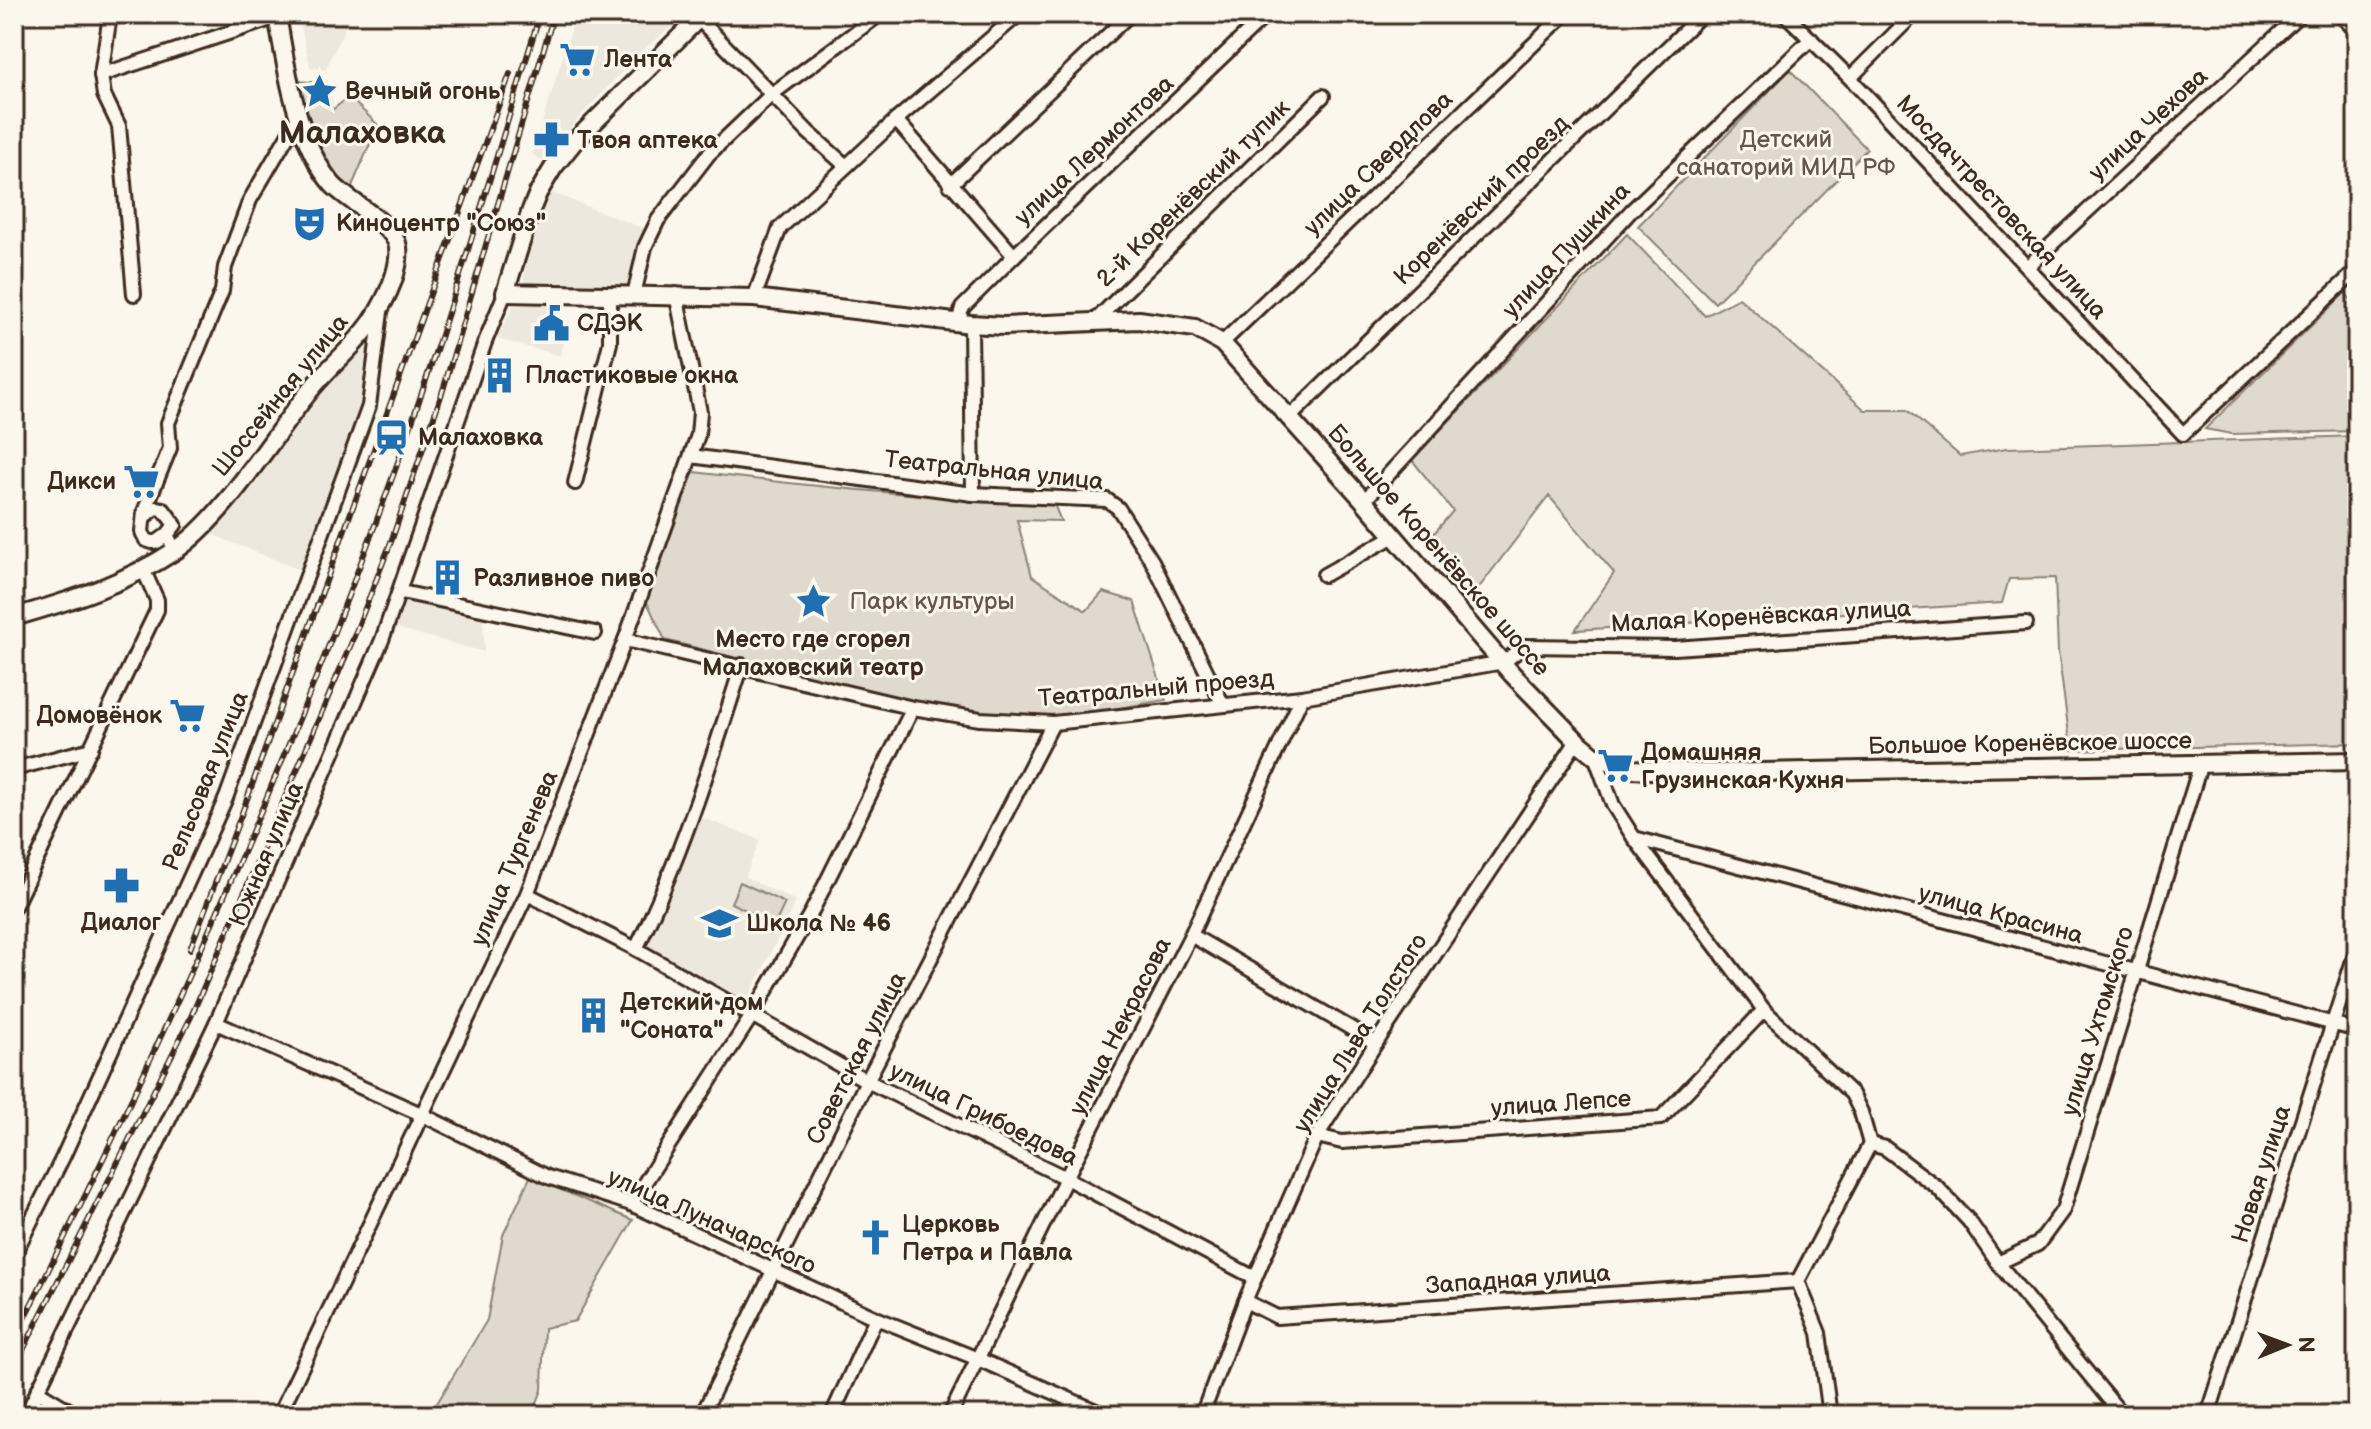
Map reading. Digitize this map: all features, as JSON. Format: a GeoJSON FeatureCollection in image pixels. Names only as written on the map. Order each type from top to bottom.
{"type":"FeatureCollection","features":[{"type":"Feature","properties":{"kind":"main road"},"geometry":{"type":"LineString","coordinates":[[277,16],[298,118]]}},
{"type":"Feature","properties":{"kind":"main road"},"geometry":{"type":"LineString","coordinates":[[505,293],[531,210],[553,168],[573,143],[700,16]]}},
{"type":"Feature","properties":{"kind":"main road","name":"Шоссейная улица"},"geometry":{"type":"LineString","coordinates":[[14,617],[94,592],[143,569],[229,496],[308,393],[367,328],[381,305],[398,257],[397,241],[385,227],[331,183],[298,118]]}},
{"type":"Feature","properties":{"kind":"main road","name":"Большое Коренёвское шоссе"},"geometry":{"type":"LineString","coordinates":[[505,293],[676,294],[754,298],[1004,326],[1139,320],[1195,328],[1222,343],[1364,501],[1512,674],[1577,741],[1595,756],[1646,771],[1704,773],[2357,761]]}},
{"type":"Feature","properties":{"kind":"street"},"geometry":{"type":"LineString","coordinates":[[634,295],[645,247],[658,220],[708,155],[772,94],[880,14]]}},
{"type":"Feature","properties":{"kind":"street"},"geometry":{"type":"LineString","coordinates":[[754,298],[780,228],[896,120],[1019,14]]}},
{"type":"Feature","properties":{"kind":"street"},"geometry":{"type":"LineString","coordinates":[[950,185],[1130,14]]}},
{"type":"Feature","properties":{"kind":"street","name":"улица Лермонтова"},"geometry":{"type":"LineString","coordinates":[[965,324],[962,308],[1267,14]]}},
{"type":"Feature","properties":{"kind":"street","name":"улица Свердлова"},"geometry":{"type":"LineString","coordinates":[[1222,343],[1565,14]]}},
{"type":"Feature","properties":{"kind":"street","name":"Коренёвский проезд"},"geometry":{"type":"LineString","coordinates":[[1290,417],[1702,14]]}},
{"type":"Feature","properties":{"kind":"street","name":"Мосдачтрестовская улица"},"geometry":{"type":"LineString","coordinates":[[1785,14],[1850,78],[2183,434],[2357,270]]}},
{"type":"Feature","properties":{"kind":"street"},"geometry":{"type":"LineString","coordinates":[[1850,78],[1914,14]]}},
{"type":"Feature","properties":{"kind":"street","name":"улица Чехова"},"geometry":{"type":"LineString","coordinates":[[2027,267],[2300,14]]}},
{"type":"Feature","properties":{"kind":"street"},"geometry":{"type":"LineString","coordinates":[[2340,14],[2357,32]]}},
{"type":"Feature","properties":{"kind":"street"},"geometry":{"type":"LineString","coordinates":[[101,75],[277,16]]}},
{"type":"Feature","properties":{"kind":"street"},"geometry":{"type":"LineString","coordinates":[[700,16],[772,94],[846,166]]}},
{"type":"Feature","properties":{"kind":"street"},"geometry":{"type":"LineString","coordinates":[[109,22],[101,75],[104,95],[119,126],[134,294]]}},
{"type":"Feature","properties":{"kind":"street","name":"улица Пушкина"},"geometry":{"type":"LineString","coordinates":[[1364,501],[1631,211],[1811,39]]}},
{"type":"Feature","properties":{"kind":"street","name":"2-й Коренёвский тупик"},"geometry":{"type":"LineString","coordinates":[[1094,322],[1323,96]]}},
{"type":"Feature","properties":{"kind":"street"},"geometry":{"type":"LineString","coordinates":[[144,517],[156,508],[163,509],[175,525],[171,543],[146,540],[142,532],[144,517],[170,448],[168,423],[222,291],[225,267],[250,200],[298,118]]}},
{"type":"Feature","properties":{"kind":"street"},"geometry":{"type":"LineString","coordinates":[[896,120],[1014,256]]}},
{"type":"Feature","properties":{"kind":"street","name":"Южная улица"},"geometry":{"type":"LineString","coordinates":[[26,1415],[216,1023],[401,592],[485,342],[505,293]]}},
{"type":"Feature","properties":{"kind":"street","name":"улица Тургенева"},"geometry":{"type":"LineString","coordinates":[[279,1415],[527,894],[625,640],[691,456],[698,435],[700,412],[676,294]]}},
{"type":"Feature","properties":{"kind":"street"},"geometry":{"type":"LineString","coordinates":[[575,483],[610,343],[610,295]]}},
{"type":"Feature","properties":{"kind":"street","name":"Рельсовая улица"},"geometry":{"type":"LineString","coordinates":[[14,1255],[63,1157],[226,798],[369,406],[381,305]]}},
{"type":"Feature","properties":{"kind":"street"},"geometry":{"type":"LineString","coordinates":[[965,324],[973,494]]}},
{"type":"Feature","properties":{"kind":"street","name":"Театральная улица"},"geometry":{"type":"LineString","coordinates":[[691,456],[973,494],[1107,500],[1118,508],[1152,561],[1223,705]]}},
{"type":"Feature","properties":{"kind":"street"},"geometry":{"type":"LineString","coordinates":[[1324,575],[1394,536]]}},
{"type":"Feature","properties":{"kind":"street"},"geometry":{"type":"LineString","coordinates":[[14,907],[157,610],[157,600],[143,569]]}},
{"type":"Feature","properties":{"kind":"street"},"geometry":{"type":"LineString","coordinates":[[401,592],[595,633]]}},
{"type":"Feature","properties":{"kind":"street","name":"Малая Коренёвская улица"},"geometry":{"type":"LineString","coordinates":[[1504,662],[1524,646],[1675,648],[2026,623]]}},
{"type":"Feature","properties":{"kind":"street","name":"Театральный проезд"},"geometry":{"type":"LineString","coordinates":[[625,640],[742,665],[913,708],[980,719],[1053,723],[1302,697],[1504,662]]}},
{"type":"Feature","properties":{"kind":"street"},"geometry":{"type":"LineString","coordinates":[[636,949],[657,907],[702,791],[742,665]]}},
{"type":"Feature","properties":{"kind":"street","name":"улица Некрасова"},"geometry":{"type":"LineString","coordinates":[[950,1415],[1066,1178],[1191,935],[1302,697]]}},
{"type":"Feature","properties":{"kind":"street"},"geometry":{"type":"LineString","coordinates":[[631,1204],[751,1017],[812,911],[913,708]]}},
{"type":"Feature","properties":{"kind":"street","name":"Советская улица"},"geometry":{"type":"LineString","coordinates":[[702,1415],[867,1081],[1053,723]]}},
{"type":"Feature","properties":{"kind":"street","name":"улица Льва Толстого"},"geometry":{"type":"LineString","coordinates":[[1202,1415],[1245,1301],[1317,1136],[1577,741]]}},
{"type":"Feature","properties":{"kind":"street"},"geometry":{"type":"LineString","coordinates":[[14,769],[91,749]]}},
{"type":"Feature","properties":{"kind":"street"},"geometry":{"type":"LineString","coordinates":[[1595,756],[1613,805],[1634,838],[1764,1010],[1852,1094],[1861,1112],[1870,1144],[1798,1281],[1819,1333],[1830,1415]]}},
{"type":"Feature","properties":{"kind":"street","name":"улица Ухтомского"},"geometry":{"type":"LineString","coordinates":[[1998,1263],[2038,1244],[2063,1210],[2201,763]]}},
{"type":"Feature","properties":{"kind":"street","name":"улица Красина"},"geometry":{"type":"LineString","coordinates":[[1634,838],[2357,1030]]}},
{"type":"Feature","properties":{"kind":"street","name":"улица Грибоедова"},"geometry":{"type":"LineString","coordinates":[[527,894],[636,949],[867,1081],[1066,1178],[1255,1278]]}},
{"type":"Feature","properties":{"kind":"street"},"geometry":{"type":"LineString","coordinates":[[1191,935],[1376,1043]]}},
{"type":"Feature","properties":{"kind":"street","name":"Новая улица"},"geometry":{"type":"LineString","coordinates":[[2208,1415],[2357,948]]}},
{"type":"Feature","properties":{"kind":"street","name":"улица Лепсе"},"geometry":{"type":"LineString","coordinates":[[1317,1136],[1342,1142],[1661,1118],[1764,1010]]}},
{"type":"Feature","properties":{"kind":"street","name":"улица Луначарского"},"geometry":{"type":"LineString","coordinates":[[216,1023],[421,1114],[548,1177],[631,1204],[876,1318],[978,1359],[1073,1409],[1105,1415]]}},
{"type":"Feature","properties":{"kind":"street"},"geometry":{"type":"LineString","coordinates":[[1870,1144],[1885,1148],[1937,1187],[1969,1221],[1998,1263],[2122,1415]]}},
{"type":"Feature","properties":{"kind":"street","name":"Западная улица"},"geometry":{"type":"LineString","coordinates":[[1245,1301],[1277,1317],[1798,1281]]}},
{"type":"Feature","properties":{"kind":"street"},"geometry":{"type":"LineString","coordinates":[[832,1415],[876,1318]]}},
{"type":"Feature","properties":{"kind":"street"},"geometry":{"type":"LineString","coordinates":[[37,1391],[77,1415]]}},
{"type":"Feature","properties":{"kind":"shaded area"},"geometry":{"type":"Polygon","coordinates":[[[298,14],[352,14],[325,70],[310,67],[298,14]]]}},
{"type":"Feature","properties":{"kind":"shaded area"},"geometry":{"type":"Polygon","coordinates":[[[576,14],[660,14],[679,21],[645,48],[583,113],[544,161],[532,155],[576,14]]]}},
{"type":"Feature","properties":{"kind":"shaded area"},"geometry":{"type":"Polygon","coordinates":[[[550,192],[650,231],[632,289],[523,285],[528,252],[550,192]]]}},
{"type":"Feature","properties":{"kind":"shaded area"},"geometry":{"type":"Polygon","coordinates":[[[562,303],[562,356],[497,339],[513,306],[562,303]]]}},
{"type":"Feature","properties":{"kind":"shaded area"},"geometry":{"type":"Polygon","coordinates":[[[377,325],[367,406],[305,572],[206,532],[310,398],[377,325]]]}},
{"type":"Feature","properties":{"kind":"shaded area"},"geometry":{"type":"Polygon","coordinates":[[[406,598],[483,613],[484,652],[396,628],[406,598]]]}},
{"type":"Feature","properties":{"kind":"shaded area","name":"Школа № 46"},"geometry":{"type":"Polygon","coordinates":[[[695,815],[760,840],[745,877],[796,901],[747,1001],[645,945],[695,815]]]}},
{"type":"Feature","properties":{"kind":"green space","name":"Детский санаторий МИД РФ"},"geometry":{"type":"Polygon","coordinates":[[[1790,70],[1867,149],[1715,303],[1638,226],[1790,70]]]}},
{"type":"Feature","properties":{"kind":"green space"},"geometry":{"type":"Polygon","coordinates":[[[294,81],[326,83],[332,110],[349,97],[378,125],[350,191],[321,154],[302,112],[294,81]]]}},
{"type":"Feature","properties":{"kind":"green space"},"geometry":{"type":"Polygon","coordinates":[[[1627,234],[1705,316],[1739,298],[1865,410],[1907,410],[1960,456],[2007,448],[2357,436],[2357,743],[2071,750],[2058,651],[2055,578],[2009,579],[2002,603],[1575,630],[1614,573],[1549,496],[1474,594],[1430,538],[1453,511],[1412,460],[1627,234]]]}},
{"type":"Feature","properties":{"kind":"green space"},"geometry":{"type":"Polygon","coordinates":[[[2345,293],[2357,306],[2357,431],[2232,434],[2205,429],[2345,293]]]}},
{"type":"Feature","properties":{"kind":"green space","name":"Парк культуры"},"geometry":{"type":"Polygon","coordinates":[[[694,472],[873,492],[1053,502],[1061,521],[1017,520],[1032,576],[1086,611],[1103,592],[1134,601],[1166,700],[1071,716],[999,717],[909,701],[665,640],[644,596],[694,472]]]}},
{"type":"Feature","properties":{"kind":"green space"},"geometry":{"type":"Polygon","coordinates":[[[740,882],[785,903],[775,924],[731,903],[740,882]]]}},
{"type":"Feature","properties":{"kind":"green space"},"geometry":{"type":"Polygon","coordinates":[[[530,1177],[633,1220],[575,1321],[544,1328],[542,1390],[532,1415],[430,1415],[487,1320],[503,1235],[530,1177]]]}},
{"type":"Feature","properties":{"kind":"railway"},"geometry":{"type":"LineString","coordinates":[[14,1338],[112,1140],[205,940],[333,636],[418,405],[540,14]]}},
{"type":"Feature","properties":{"kind":"railway"},"geometry":{"type":"LineString","coordinates":[[14,1368],[190,1019],[351,644],[391,542],[444,387],[554,14]]}},
{"type":"Feature","properties":{"kind":"railway"},"geometry":{"type":"LineString","coordinates":[[190,949],[510,74]]}},
{"type":"Feature","properties":{"kind":"place","name":"Лента"},"geometry":{"type":"Point","coordinates":[578,59]}},
{"type":"Feature","properties":{"kind":"place","name":"Вечный огонь"},"geometry":{"type":"Point","coordinates":[319,91]}},
{"type":"Feature","properties":{"kind":"place","name":"Твоя аптека"},"geometry":{"type":"Point","coordinates":[551,140]}},
{"type":"Feature","properties":{"kind":"place","name":"Киноцентр \"Союз\""},"geometry":{"type":"Point","coordinates":[310,223]}},
{"type":"Feature","properties":{"kind":"place","name":"СДЭК"},"geometry":{"type":"Point","coordinates":[551,323]}},
{"type":"Feature","properties":{"kind":"place","name":"Пластиковые окна"},"geometry":{"type":"Point","coordinates":[499,375]}},
{"type":"Feature","properties":{"kind":"place","name":"Малаховка"},"geometry":{"type":"Point","coordinates":[392,437]}},
{"type":"Feature","properties":{"kind":"place","name":"Дикси"},"geometry":{"type":"Point","coordinates":[142,481]}},
{"type":"Feature","properties":{"kind":"place","name":"Разливное пиво"},"geometry":{"type":"Point","coordinates":[447,578]}},
{"type":"Feature","properties":{"kind":"place","name":"Место где сгорел Малаховский театр"},"geometry":{"type":"Point","coordinates":[813,602]}},
{"type":"Feature","properties":{"kind":"place","name":"Домовёнок"},"geometry":{"type":"Point","coordinates":[188,715]}},
{"type":"Feature","properties":{"kind":"place","name":"Домашняя Грузинская Кухня"},"geometry":{"type":"Point","coordinates":[1615,766]}},
{"type":"Feature","properties":{"kind":"place","name":"Диалог"},"geometry":{"type":"Point","coordinates":[121,885]}},
{"type":"Feature","properties":{"kind":"place","name":"Школа № 46"},"geometry":{"type":"Point","coordinates":[720,923]}},
{"type":"Feature","properties":{"kind":"place","name":"Детский дом \"Соната\""},"geometry":{"type":"Point","coordinates":[594,1016]}},
{"type":"Feature","properties":{"kind":"place","name":"Церковь Петра и Павла"},"geometry":{"type":"Point","coordinates":[876,1238]}},
{"type":"Feature","properties":{"kind":"district","name":"Малаховка"},"geometry":{"type":"Point","coordinates":[362,132]}}]}
